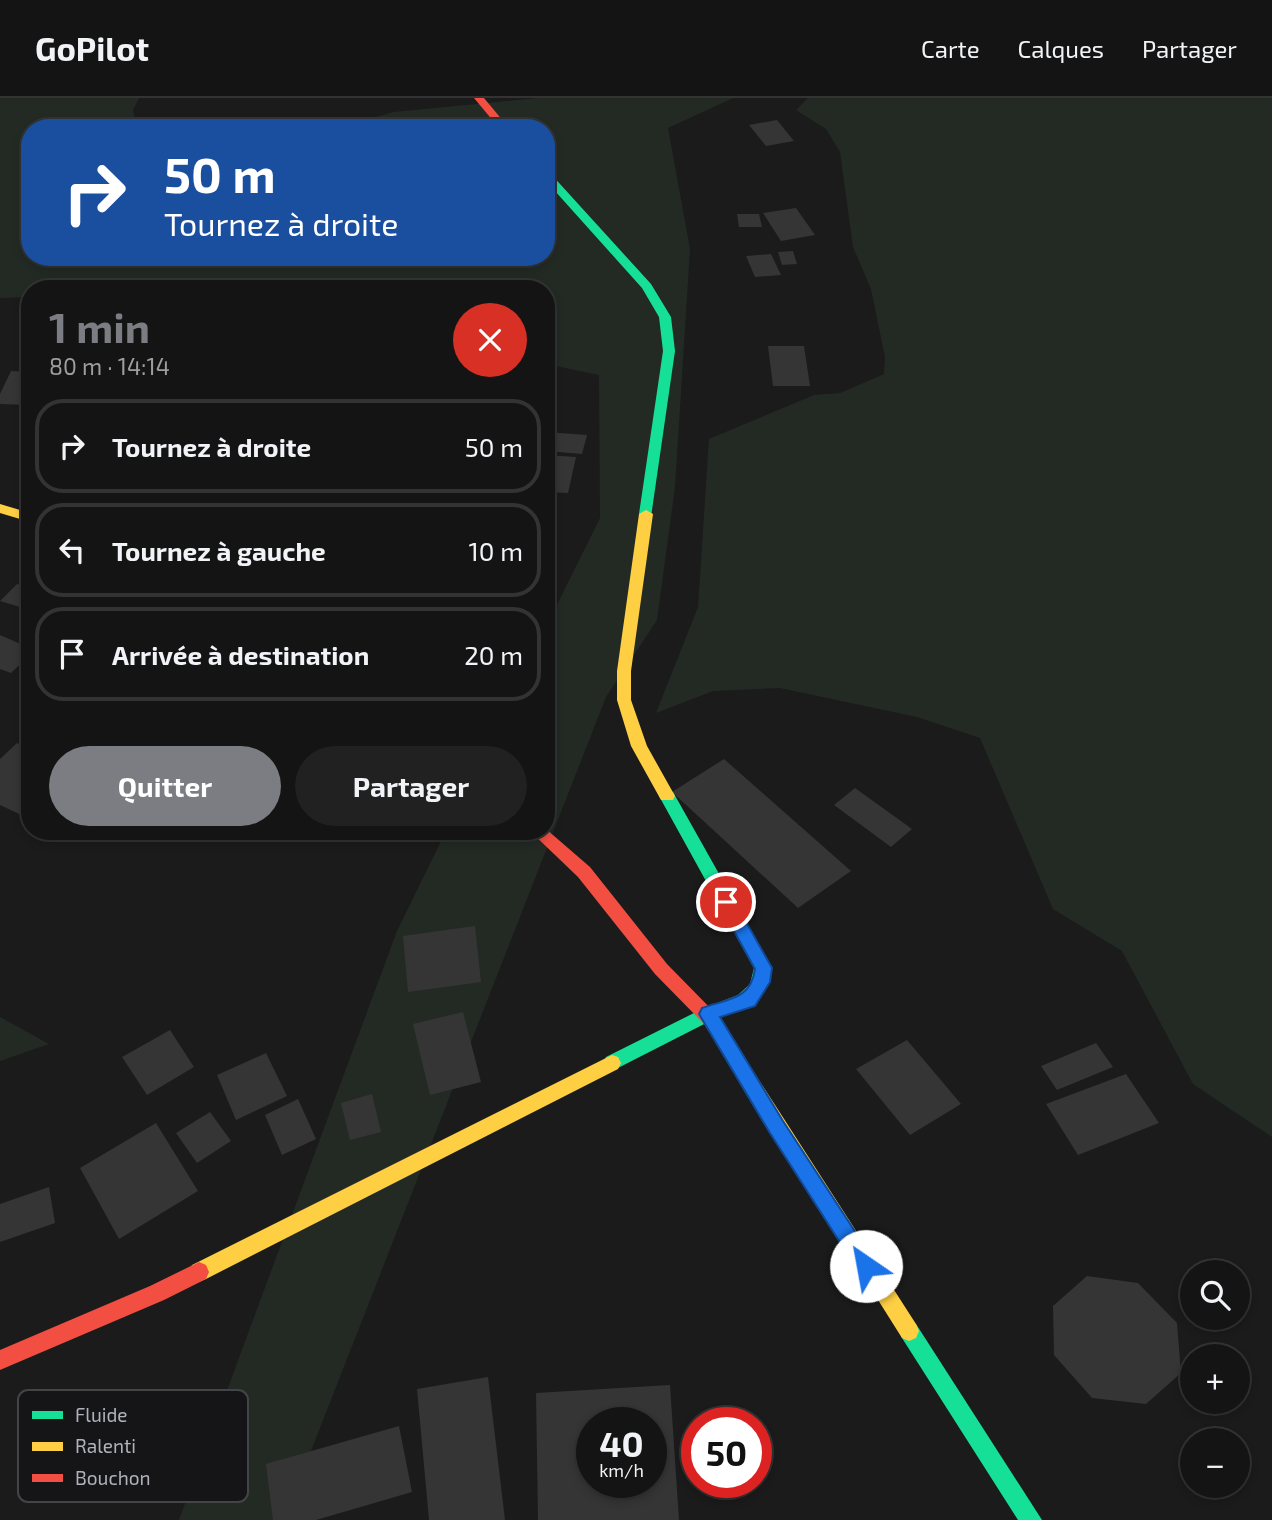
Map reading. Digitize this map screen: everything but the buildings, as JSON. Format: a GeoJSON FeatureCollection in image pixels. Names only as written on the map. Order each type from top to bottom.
{"type":"FeatureCollection","features":[{"type":"Feature","properties":{"kind":"street"},"geometry":{"type":"LineString","coordinates":[[479,98],[496,119]]}},
{"type":"Feature","properties":{"kind":"street"},"geometry":{"type":"LineString","coordinates":[[0,1360],[157,1293],[708,1014],[748,1000],[762,982],[763,968],[639,746],[625,700],[624,671],[669,351],[664,317],[647,286],[555,185]]}},
{"type":"Feature","properties":{"kind":"street"},"geometry":{"type":"LineString","coordinates":[[0,508],[21,515]]}},
{"type":"Feature","properties":{"kind":"street"},"geometry":{"type":"LineString","coordinates":[[548,840],[584,872],[661,969],[708,1014],[776,1127],[1031,1520]]}},
{"type":"Feature","properties":{"kind":"shaded area"},"geometry":{"type":"Polygon","coordinates":[[[0,98],[139,98],[133,110],[135,119],[21,119],[21,266],[555,266],[555,119],[368,119],[394,112],[538,98],[733,98],[668,128],[690,249],[675,487],[657,620],[606,697],[555,827],[555,609],[600,518],[599,375],[555,366],[555,280],[21,280],[21,297],[0,298],[0,98]]]}},
{"type":"Feature","properties":{"kind":"shaded area"},"geometry":{"type":"Polygon","coordinates":[[[808,98],[1272,98],[1272,1137],[1193,1084],[1122,951],[1053,909],[980,738],[917,717],[780,688],[713,691],[656,713],[698,607],[709,439],[814,395],[840,393],[884,374],[885,357],[871,289],[853,247],[840,152],[826,129],[796,110],[808,98]]]}},
{"type":"Feature","properties":{"kind":"shaded area"},"geometry":{"type":"Polygon","coordinates":[[[442,840],[550,840],[284,1520],[179,1520],[186,1502],[248,1502],[248,1390],[227,1390],[397,931],[442,840]]]}},
{"type":"Feature","properties":{"kind":"shaded area"},"geometry":{"type":"Polygon","coordinates":[[[0,1017],[49,1044],[0,1061],[0,1017]]]}},
{"type":"Feature","properties":{"kind":"traffic: fast"},"geometry":{"type":"LineString","coordinates":[[555,185],[647,286],[665,317],[669,351],[646,514]]}},
{"type":"Feature","properties":{"kind":"traffic: fast"},"geometry":{"type":"LineString","coordinates":[[612,1063],[708,1014],[744,1000],[757,988],[763,968],[667,796]]}},
{"type":"Feature","properties":{"kind":"traffic: fast"},"geometry":{"type":"LineString","coordinates":[[909,1331],[1031,1520]]}},
{"type":"Feature","properties":{"kind":"traffic: slow"},"geometry":{"type":"LineString","coordinates":[[0,508],[21,515]]}},
{"type":"Feature","properties":{"kind":"traffic: slow"},"geometry":{"type":"LineString","coordinates":[[646,514],[624,671],[624,700],[639,746],[667,796]]}},
{"type":"Feature","properties":{"kind":"traffic: slow"},"geometry":{"type":"LineString","coordinates":[[711,1020],[909,1331]]}},
{"type":"Feature","properties":{"kind":"traffic: slow"},"geometry":{"type":"LineString","coordinates":[[199,1272],[612,1063]]}},
{"type":"Feature","properties":{"kind":"traffic: jam"},"geometry":{"type":"LineString","coordinates":[[479,98],[496,119]]}},
{"type":"Feature","properties":{"kind":"traffic: jam"},"geometry":{"type":"LineString","coordinates":[[548,840],[584,872],[661,969],[711,1020]]}},
{"type":"Feature","properties":{"kind":"traffic: jam"},"geometry":{"type":"LineString","coordinates":[[0,1360],[157,1293],[199,1272]]}},
{"type":"Feature","properties":{"kind":"route"},"geometry":{"type":"LineString","coordinates":[[726,902],[763,968],[762,982],[748,1000],[708,1014],[776,1127],[866,1266]]}}]}
